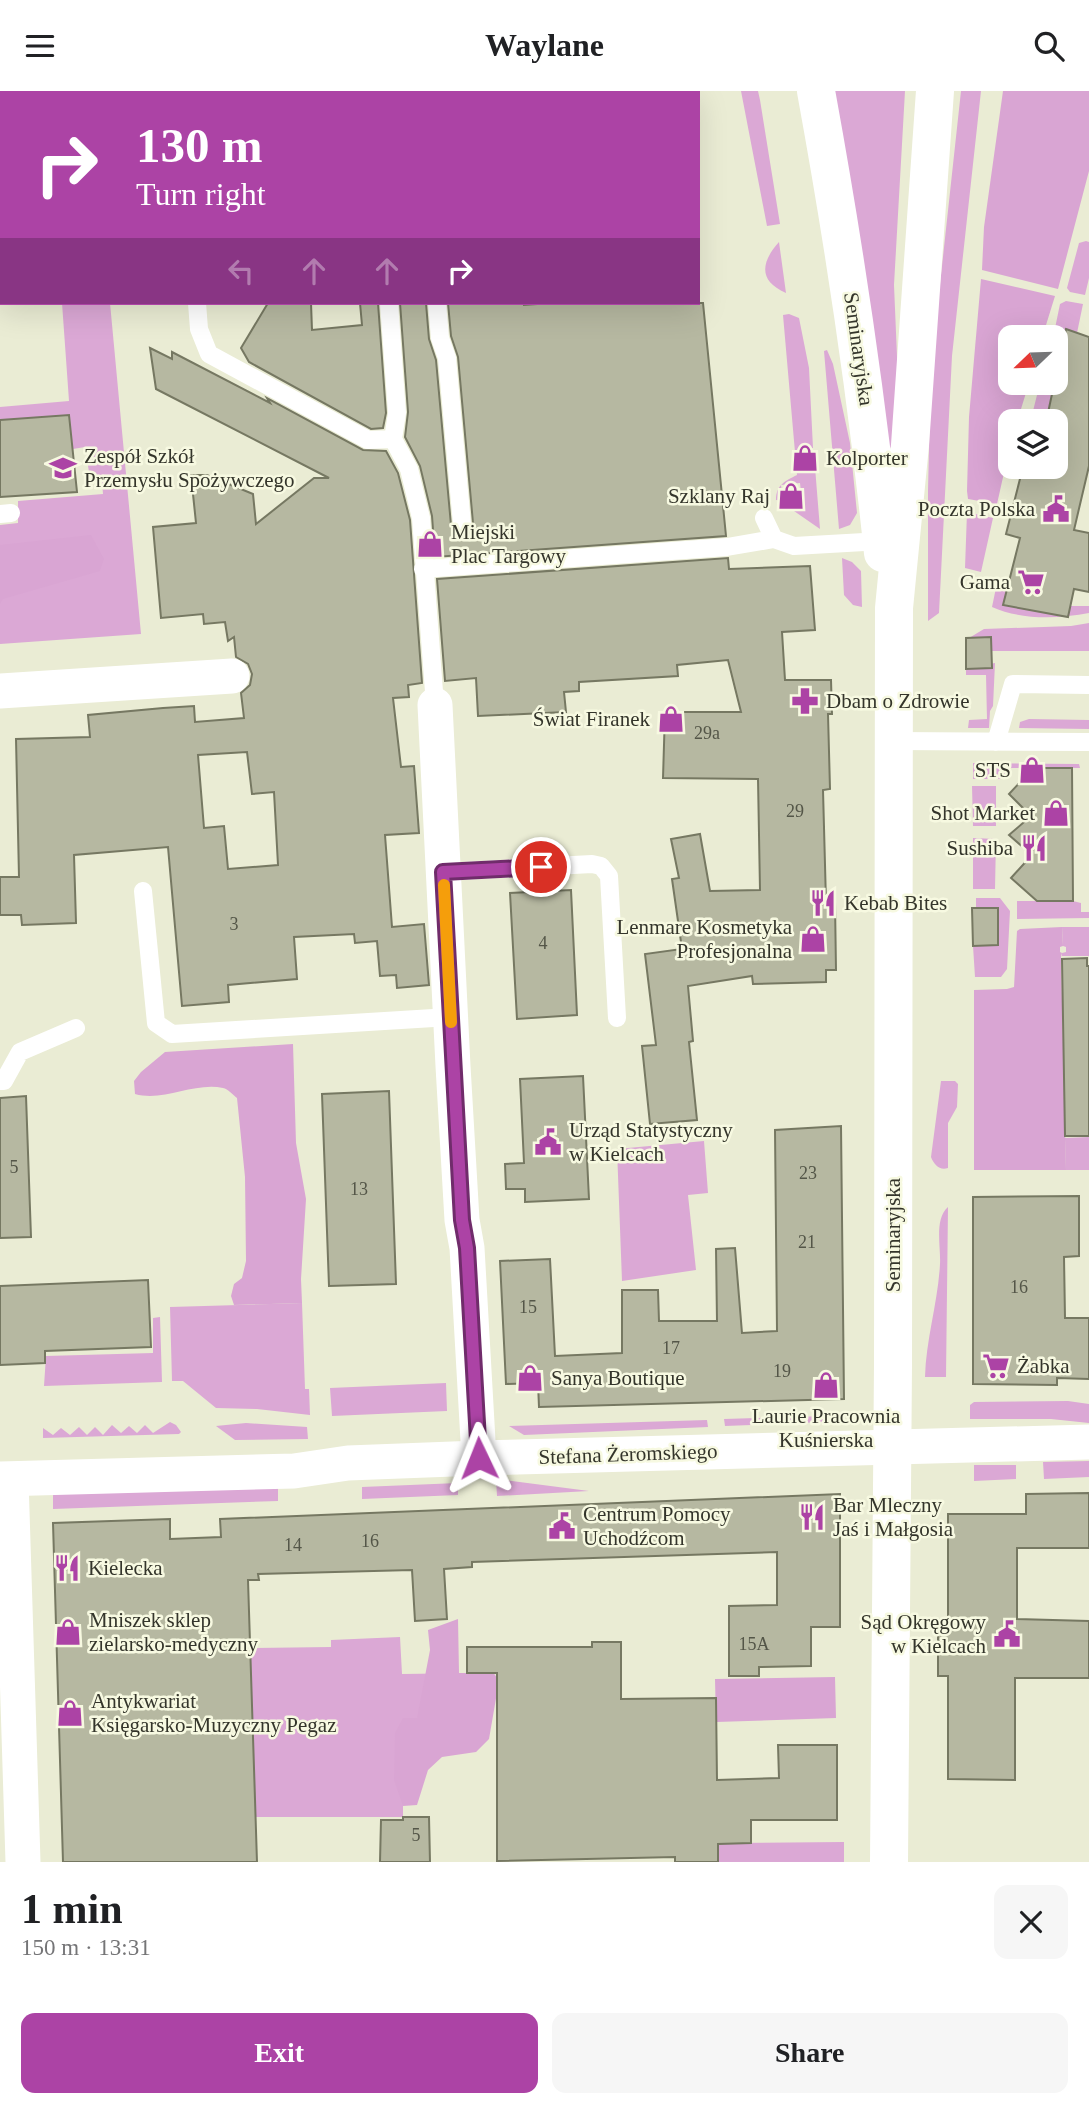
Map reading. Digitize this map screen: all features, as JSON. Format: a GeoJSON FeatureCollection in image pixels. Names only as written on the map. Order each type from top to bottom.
{"type":"FeatureCollection","features":[{"type":"Feature","properties":{"kind":"street","name":"Seminaryjska"},"geometry":{"type":"LineString","coordinates":[[816,91],[844,248],[869,416],[882,541],[894,608]]}},
{"type":"Feature","properties":{"kind":"street","name":"Seminaryjska"},"geometry":{"type":"LineString","coordinates":[[889,1862],[894,608],[910,445],[934,91]]}},
{"type":"Feature","properties":{"kind":"street"},"geometry":{"type":"LineString","coordinates":[[0,691],[232,676]]}},
{"type":"Feature","properties":{"kind":"street"},"geometry":{"type":"LineString","coordinates":[[435,705],[450,1017],[479,1458]]}},
{"type":"Feature","properties":{"kind":"street","name":"Stefana Żeromskiego"},"geometry":{"type":"LineString","coordinates":[[6,1479],[294,1471],[348,1463],[479,1458],[1089,1442]]}},
{"type":"Feature","properties":{"kind":"street"},"geometry":{"type":"LineString","coordinates":[[6,1479],[23,1862]]}},
{"type":"Feature","properties":{"kind":"lane"},"geometry":{"type":"LineString","coordinates":[[197,305],[199,329],[209,354],[368,440],[393,439]]}},
{"type":"Feature","properties":{"kind":"lane"},"geometry":{"type":"LineString","coordinates":[[389,305],[397,413],[393,439],[409,469],[418,506],[435,705]]}},
{"type":"Feature","properties":{"kind":"lane"},"geometry":{"type":"LineString","coordinates":[[437,305],[440,338],[447,358],[462,524]]}},
{"type":"Feature","properties":{"kind":"lane"},"geometry":{"type":"LineString","coordinates":[[764,518],[774,539]]}},
{"type":"Feature","properties":{"kind":"lane"},"geometry":{"type":"LineString","coordinates":[[424,569],[465,562],[727,547],[774,539],[794,546],[882,541]]}},
{"type":"Feature","properties":{"kind":"lane"},"geometry":{"type":"LineString","coordinates":[[996,742],[1013,684],[1089,685]]}},
{"type":"Feature","properties":{"kind":"lane"},"geometry":{"type":"LineString","coordinates":[[894,741],[1089,743]]}},
{"type":"Feature","properties":{"kind":"lane"},"geometry":{"type":"LineString","coordinates":[[443,872],[592,864],[607,871],[617,1018]]}},
{"type":"Feature","properties":{"kind":"lane"},"geometry":{"type":"LineString","coordinates":[[143,891],[156,1023],[172,1034],[450,1017]]}},
{"type":"Feature","properties":{"kind":"lane"},"geometry":{"type":"LineString","coordinates":[[0,1081],[4,1081],[20,1052],[76,1028]]}},
{"type":"Feature","properties":{"kind":"shaded area"},"geometry":{"type":"Polygon","coordinates":[[[741,91],[758,91],[780,224],[767,226],[741,91]]]}},
{"type":"Feature","properties":{"kind":"shaded area"},"geometry":{"type":"Polygon","coordinates":[[[831,91],[905,91],[894,285],[898,380],[893,447],[889,448],[831,91]]]}},
{"type":"Feature","properties":{"kind":"shaded area"},"geometry":{"type":"Polygon","coordinates":[[[961,91],[981,91],[952,356],[939,613],[928,621],[931,367],[961,91]]]}},
{"type":"Feature","properties":{"kind":"shaded area"},"geometry":{"type":"Polygon","coordinates":[[[1003,91],[1089,91],[1089,171],[1058,289],[982,270],[984,227],[1003,91]]]}},
{"type":"Feature","properties":{"kind":"shaded area"},"geometry":{"type":"Polygon","coordinates":[[[779,242],[786,293],[771,283],[765,271],[769,257],[779,242]]]}},
{"type":"Feature","properties":{"kind":"shaded area"},"geometry":{"type":"Polygon","coordinates":[[[1089,242],[1089,278],[1085,295],[1070,292],[1067,288],[1079,243],[1089,242]]]}},
{"type":"Feature","properties":{"kind":"shaded area"},"geometry":{"type":"Polygon","coordinates":[[[981,279],[1055,296],[1046,325],[998,325],[998,395],[1025,395],[1021,409],[998,409],[998,479],[1003,479],[997,504],[968,499],[969,417],[981,279]]]}},
{"type":"Feature","properties":{"kind":"shaded area"},"geometry":{"type":"Polygon","coordinates":[[[1066,301],[1083,304],[1077,333],[1068,331],[1068,325],[1056,325],[1060,304],[1066,301]]]}},
{"type":"Feature","properties":{"kind":"shaded area","name":"Zespół Szkół Przemysłu Spożywczego"},"geometry":{"type":"Polygon","coordinates":[[[62,305],[110,305],[141,634],[0,644],[0,525],[18,523],[18,501],[103,494],[102,482],[89,472],[85,447],[73,449],[69,415],[0,420],[0,407],[69,401],[62,305]]]}},
{"type":"Feature","properties":{"kind":"shaded area"},"geometry":{"type":"Polygon","coordinates":[[[789,314],[799,318],[809,368],[813,448],[798,450],[800,468],[815,467],[820,529],[794,511],[803,510],[800,483],[781,485],[797,475],[783,315],[789,314]]]}},
{"type":"Feature","properties":{"kind":"shaded area"},"geometry":{"type":"Polygon","coordinates":[[[827,350],[833,364],[850,443],[857,513],[850,525],[839,529],[824,351],[827,350]]]}},
{"type":"Feature","properties":{"kind":"shaded area"},"geometry":{"type":"Polygon","coordinates":[[[1037,395],[1051,395],[1048,409],[1034,409],[1037,395]]]}},
{"type":"Feature","properties":{"kind":"shaded area"},"geometry":{"type":"Polygon","coordinates":[[[781,485],[783,501],[776,500],[781,485]]]}},
{"type":"Feature","properties":{"kind":"shaded area"},"geometry":{"type":"Polygon","coordinates":[[[967,512],[993,518],[981,572],[965,568],[967,512]]]}},
{"type":"Feature","properties":{"kind":"shaded area"},"geometry":{"type":"Polygon","coordinates":[[[91,535],[104,559],[100,571],[3,599],[0,604],[0,545],[91,535]]]}},
{"type":"Feature","properties":{"kind":"shaded area"},"geometry":{"type":"Polygon","coordinates":[[[842,558],[852,562],[861,571],[862,607],[853,605],[844,595],[842,558]]]}},
{"type":"Feature","properties":{"kind":"shaded area"},"geometry":{"type":"Polygon","coordinates":[[[997,583],[1008,586],[1004,605],[1065,616],[1027,616],[992,607],[997,583]]]}},
{"type":"Feature","properties":{"kind":"shaded area"},"geometry":{"type":"Polygon","coordinates":[[[1070,606],[1089,606],[1089,613],[1068,616],[1070,606]]]}},
{"type":"Feature","properties":{"kind":"shaded area"},"geometry":{"type":"Polygon","coordinates":[[[1089,623],[1089,651],[992,651],[992,637],[969,638],[984,629],[1089,623]]]}},
{"type":"Feature","properties":{"kind":"shaded area"},"geometry":{"type":"Polygon","coordinates":[[[995,663],[989,728],[968,728],[969,720],[987,719],[986,675],[966,675],[966,668],[995,663]]]}},
{"type":"Feature","properties":{"kind":"shaded area"},"geometry":{"type":"Polygon","coordinates":[[[1029,719],[1089,720],[1089,729],[1019,728],[1020,722],[1029,719]]]}},
{"type":"Feature","properties":{"kind":"shaded area"},"geometry":{"type":"Polygon","coordinates":[[[973,763],[1079,764],[1080,768],[1010,768],[1001,779],[973,779],[973,763]]]}},
{"type":"Feature","properties":{"kind":"shaded area"},"geometry":{"type":"Polygon","coordinates":[[[972,786],[996,786],[996,826],[973,826],[972,786]]]}},
{"type":"Feature","properties":{"kind":"shaded area"},"geometry":{"type":"Polygon","coordinates":[[[973,838],[996,839],[995,889],[973,889],[973,838]]]}},
{"type":"Feature","properties":{"kind":"shaded area"},"geometry":{"type":"Polygon","coordinates":[[[976,898],[1000,898],[1010,911],[1007,969],[1001,977],[975,977],[973,946],[998,945],[998,908],[976,908],[976,898]]]}},
{"type":"Feature","properties":{"kind":"shaded area"},"geometry":{"type":"Polygon","coordinates":[[[1017,901],[1073,901],[1081,903],[1081,912],[1089,912],[1089,918],[1017,919],[1017,901]]]}},
{"type":"Feature","properties":{"kind":"shaded area"},"geometry":{"type":"Polygon","coordinates":[[[1062,927],[1089,927],[1089,956],[1062,956],[1066,947],[1063,946],[1062,927]]]}},
{"type":"Feature","properties":{"kind":"shaded area"},"geometry":{"type":"Polygon","coordinates":[[[1062,927],[1063,946],[1060,947],[1060,952],[1066,1170],[974,1170],[974,990],[1014,987],[1017,931],[1062,927]]]}},
{"type":"Feature","properties":{"kind":"shaded area"},"geometry":{"type":"Polygon","coordinates":[[[293,1044],[296,1143],[306,1199],[302,1303],[234,1305],[231,1296],[234,1284],[242,1278],[246,1261],[245,1177],[237,1098],[225,1089],[212,1087],[146,1096],[135,1094],[134,1081],[165,1052],[293,1044]]]}},
{"type":"Feature","properties":{"kind":"shaded area"},"geometry":{"type":"Polygon","coordinates":[[[941,1081],[955,1081],[958,1084],[957,1107],[948,1123],[948,1168],[945,1169],[938,1167],[931,1157],[941,1081]]]}},
{"type":"Feature","properties":{"kind":"shaded area"},"geometry":{"type":"Polygon","coordinates":[[[1089,1137],[1089,1170],[1066,1170],[1065,1138],[1089,1137]]]}},
{"type":"Feature","properties":{"kind":"shaded area"},"geometry":{"type":"Polygon","coordinates":[[[704,1141],[708,1193],[688,1195],[696,1270],[622,1281],[617,1149],[704,1141]]]}},
{"type":"Feature","properties":{"kind":"shaded area"},"geometry":{"type":"Polygon","coordinates":[[[948,1207],[946,1377],[925,1377],[939,1278],[940,1226],[948,1207]]]}},
{"type":"Feature","properties":{"kind":"shaded area"},"geometry":{"type":"Polygon","coordinates":[[[302,1303],[305,1389],[309,1389],[310,1415],[216,1408],[183,1381],[172,1381],[170,1307],[302,1303]]]}},
{"type":"Feature","properties":{"kind":"shaded area"},"geometry":{"type":"Polygon","coordinates":[[[160,1317],[162,1382],[44,1386],[46,1356],[153,1353],[153,1318],[160,1317]]]}},
{"type":"Feature","properties":{"kind":"shaded area"},"geometry":{"type":"Polygon","coordinates":[[[446,1383],[447,1411],[332,1416],[330,1388],[446,1383]]]}},
{"type":"Feature","properties":{"kind":"shaded area"},"geometry":{"type":"Polygon","coordinates":[[[1068,1401],[1089,1404],[1089,1423],[1051,1419],[970,1419],[970,1405],[974,1402],[1068,1401]]]}},
{"type":"Feature","properties":{"kind":"shaded area"},"geometry":{"type":"Polygon","coordinates":[[[826,1416],[825,1422],[725,1426],[724,1419],[826,1416]]]}},
{"type":"Feature","properties":{"kind":"shaded area"},"geometry":{"type":"Polygon","coordinates":[[[707,1420],[708,1427],[524,1435],[509,1426],[707,1420]]]}},
{"type":"Feature","properties":{"kind":"shaded area"},"geometry":{"type":"Polygon","coordinates":[[[170,1422],[176,1425],[181,1432],[179,1434],[43,1438],[43,1428],[53,1435],[61,1428],[70,1435],[79,1427],[87,1435],[95,1427],[103,1435],[112,1425],[121,1433],[129,1426],[137,1433],[145,1425],[153,1433],[170,1422]]]}},
{"type":"Feature","properties":{"kind":"shaded area"},"geometry":{"type":"Polygon","coordinates":[[[246,1423],[307,1427],[308,1439],[235,1440],[216,1426],[246,1423]]]}},
{"type":"Feature","properties":{"kind":"shaded area"},"geometry":{"type":"Polygon","coordinates":[[[1089,1461],[1089,1477],[1044,1479],[1043,1462],[1089,1461]]]}},
{"type":"Feature","properties":{"kind":"shaded area"},"geometry":{"type":"Polygon","coordinates":[[[974,1465],[1016,1465],[1016,1479],[974,1481],[974,1465]]]}},
{"type":"Feature","properties":{"kind":"shaded area"},"geometry":{"type":"Polygon","coordinates":[[[496,1479],[589,1491],[497,1496],[496,1479]]]}},
{"type":"Feature","properties":{"kind":"shaded area"},"geometry":{"type":"Polygon","coordinates":[[[458,1483],[458,1495],[362,1499],[362,1487],[458,1483]]]}},
{"type":"Feature","properties":{"kind":"shaded area"},"geometry":{"type":"Polygon","coordinates":[[[278,1488],[278,1501],[53,1509],[53,1494],[278,1488]]]}},
{"type":"Feature","properties":{"kind":"shaded area"},"geometry":{"type":"Polygon","coordinates":[[[458,1619],[459,1673],[491,1669],[499,1681],[489,1739],[476,1752],[442,1757],[428,1770],[417,1805],[403,1806],[394,1780],[395,1733],[403,1718],[417,1718],[430,1650],[428,1630],[458,1619]]]}},
{"type":"Feature","properties":{"kind":"shaded area"},"geometry":{"type":"Polygon","coordinates":[[[400,1637],[402,1674],[475,1673],[417,1718],[403,1718],[403,1817],[255,1817],[250,1648],[331,1647],[331,1640],[400,1637]]]}},
{"type":"Feature","properties":{"kind":"shaded area"},"geometry":{"type":"Polygon","coordinates":[[[835,1677],[836,1718],[716,1722],[715,1679],[835,1677]]]}},
{"type":"Feature","properties":{"kind":"shaded area"},"geometry":{"type":"Polygon","coordinates":[[[844,1842],[844,1862],[718,1862],[718,1843],[844,1842]]]}},
{"type":"Feature","properties":{"kind":"building"},"geometry":{"type":"Polygon","coordinates":[[[703,303],[726,536],[435,557],[432,516],[420,466],[405,437],[408,412],[400,305],[426,305],[429,339],[436,360],[451,525],[453,531],[462,535],[469,533],[473,523],[458,357],[451,336],[448,305],[703,303]]]}},
{"type":"Feature","properties":{"kind":"building"},"geometry":{"type":"Polygon","coordinates":[[[267,305],[311,305],[312,330],[362,325],[360,305],[378,305],[386,413],[383,428],[371,429],[249,362],[241,348],[267,305]]]}},
{"type":"Feature","properties":{"kind":"building"},"geometry":{"type":"Polygon","coordinates":[[[1068,330],[1089,337],[1089,466],[1074,530],[1089,533],[1089,592],[1074,589],[1068,617],[1003,605],[1020,538],[1006,534],[1020,479],[1068,479],[1068,409],[1049,409],[1052,395],[1068,395],[1068,330]]]}},
{"type":"Feature","properties":{"kind":"building"},"geometry":{"type":"Polygon","coordinates":[[[150,348],[172,359],[172,352],[270,403],[267,398],[363,450],[386,451],[398,473],[410,520],[422,683],[408,685],[409,697],[393,698],[401,767],[414,766],[419,833],[385,835],[392,927],[424,924],[429,985],[397,988],[396,975],[380,976],[377,941],[355,943],[354,934],[294,937],[297,979],[228,985],[229,1002],[182,1006],[168,847],[74,855],[76,923],[22,925],[21,915],[0,915],[0,877],[19,877],[16,739],[90,737],[88,715],[163,708],[194,706],[195,722],[244,718],[241,693],[250,685],[252,674],[248,664],[236,657],[234,637],[228,641],[225,622],[204,624],[203,614],[161,618],[153,527],[196,523],[191,475],[207,475],[253,494],[256,524],[314,478],[329,478],[156,389],[150,348]],[[247,752],[198,755],[204,828],[224,826],[228,869],[278,865],[274,792],[252,794],[247,752]]]}},
{"type":"Feature","properties":{"kind":"building"},"geometry":{"type":"Polygon","coordinates":[[[69,415],[77,492],[0,497],[0,420],[69,415]]]}},
{"type":"Feature","properties":{"kind":"building"},"geometry":{"type":"Polygon","coordinates":[[[728,558],[729,569],[810,566],[815,630],[782,632],[785,680],[831,680],[832,714],[828,714],[830,789],[823,790],[826,902],[835,902],[836,970],[826,970],[826,982],[753,984],[752,976],[688,986],[693,1041],[689,1042],[697,1120],[650,1124],[642,1046],[656,1045],[645,954],[682,949],[672,879],[679,878],[671,839],[700,834],[710,891],[760,890],[758,779],[663,778],[665,712],[741,712],[728,660],[677,665],[678,676],[579,682],[579,691],[564,692],[566,712],[478,716],[476,678],[445,681],[437,579],[728,558]]]}},
{"type":"Feature","properties":{"kind":"building"},"geometry":{"type":"Polygon","coordinates":[[[991,637],[992,668],[966,669],[966,638],[991,637]]]}},
{"type":"Feature","properties":{"kind":"building"},"geometry":{"type":"Polygon","coordinates":[[[1023,768],[1072,768],[1073,901],[1037,901],[1011,878],[1032,855],[1009,835],[1031,816],[1009,794],[1023,779],[1023,768]]]}},
{"type":"Feature","properties":{"kind":"building"},"geometry":{"type":"Polygon","coordinates":[[[571,890],[577,1015],[517,1019],[510,893],[571,890]]]}},
{"type":"Feature","properties":{"kind":"building"},"geometry":{"type":"Polygon","coordinates":[[[972,908],[998,908],[998,945],[973,946],[972,908]]]}},
{"type":"Feature","properties":{"kind":"building"},"geometry":{"type":"Polygon","coordinates":[[[1087,958],[1089,1136],[1065,1136],[1062,959],[1087,958]]]}},
{"type":"Feature","properties":{"kind":"building"},"geometry":{"type":"Polygon","coordinates":[[[583,1076],[589,1199],[525,1202],[525,1189],[506,1189],[505,1164],[524,1163],[520,1079],[583,1076]]]}},
{"type":"Feature","properties":{"kind":"building"},"geometry":{"type":"Polygon","coordinates":[[[389,1091],[396,1284],[329,1286],[322,1094],[389,1091]]]}},
{"type":"Feature","properties":{"kind":"building"},"geometry":{"type":"Polygon","coordinates":[[[26,1096],[31,1237],[0,1238],[0,1098],[26,1096]]]}},
{"type":"Feature","properties":{"kind":"building"},"geometry":{"type":"Polygon","coordinates":[[[841,1126],[844,1399],[539,1407],[538,1383],[506,1384],[500,1261],[550,1259],[555,1356],[622,1353],[622,1290],[658,1290],[659,1321],[717,1321],[716,1249],[735,1248],[742,1333],[777,1331],[775,1130],[841,1126]]]}},
{"type":"Feature","properties":{"kind":"building"},"geometry":{"type":"Polygon","coordinates":[[[1079,1196],[1079,1256],[1064,1257],[1065,1318],[1089,1318],[1089,1379],[1057,1378],[1057,1385],[973,1384],[973,1197],[1079,1196]]]}},
{"type":"Feature","properties":{"kind":"building"},"geometry":{"type":"Polygon","coordinates":[[[148,1280],[151,1347],[45,1351],[45,1363],[0,1365],[0,1286],[148,1280]]]}},
{"type":"Feature","properties":{"kind":"building","name":"Sąd Okręgowy w Kielcach"},"geometry":{"type":"Polygon","coordinates":[[[1089,1493],[1089,1548],[1017,1548],[1017,1619],[1089,1621],[1089,1678],[1015,1678],[1015,1780],[948,1779],[948,1676],[938,1676],[938,1619],[948,1620],[948,1514],[1026,1514],[1026,1494],[1089,1493]]]}},
{"type":"Feature","properties":{"kind":"building"},"geometry":{"type":"Polygon","coordinates":[[[840,1494],[840,1627],[811,1627],[811,1666],[759,1667],[759,1676],[729,1676],[729,1606],[777,1605],[777,1552],[472,1562],[472,1567],[444,1569],[447,1619],[415,1621],[412,1570],[258,1574],[259,1580],[248,1580],[257,1862],[63,1862],[53,1523],[170,1519],[170,1539],[221,1537],[220,1519],[840,1494]]]}},
{"type":"Feature","properties":{"kind":"building"},"geometry":{"type":"Polygon","coordinates":[[[592,1642],[621,1642],[621,1699],[716,1698],[717,1780],[779,1778],[778,1745],[837,1745],[837,1820],[751,1820],[751,1843],[718,1844],[718,1862],[675,1862],[675,1857],[497,1861],[497,1673],[467,1673],[467,1647],[592,1647],[592,1642]]]}},
{"type":"Feature","properties":{"kind":"building"},"geometry":{"type":"Polygon","coordinates":[[[403,1817],[429,1817],[430,1862],[380,1862],[381,1820],[403,1820],[403,1817]]]}},
{"type":"Feature","properties":{"kind":"slow traffic"},"geometry":{"type":"LineString","coordinates":[[444,885],[451,1022]]}},
{"type":"Feature","properties":{"kind":"place","name":"Kolporter"},"geometry":{"type":"Point","coordinates":[805,458]}},
{"type":"Feature","properties":{"kind":"place","name":"Zespół Szkół Przemysłu Spożywczego"},"geometry":{"type":"Point","coordinates":[63,468]}},
{"type":"Feature","properties":{"kind":"place","name":"Szklany Raj"},"geometry":{"type":"Point","coordinates":[791,496]}},
{"type":"Feature","properties":{"kind":"place","name":"Poczta Polska"},"geometry":{"type":"Point","coordinates":[1056,509]}},
{"type":"Feature","properties":{"kind":"place","name":"Miejski Plac Targowy"},"geometry":{"type":"Point","coordinates":[430,544]}},
{"type":"Feature","properties":{"kind":"place","name":"Gama"},"geometry":{"type":"Point","coordinates":[1031,582]}},
{"type":"Feature","properties":{"kind":"place","name":"Dbam o Zdrowie"},"geometry":{"type":"Point","coordinates":[805,701]}},
{"type":"Feature","properties":{"kind":"place","name":"Świat Firanek"},"geometry":{"type":"Point","coordinates":[671,719]}},
{"type":"Feature","properties":{"kind":"place","name":"STS"},"geometry":{"type":"Point","coordinates":[1032,770]}},
{"type":"Feature","properties":{"kind":"place","name":"Shot Market"},"geometry":{"type":"Point","coordinates":[1056,813]}},
{"type":"Feature","properties":{"kind":"place","name":"Sushiba"},"geometry":{"type":"Point","coordinates":[1034,848]}},
{"type":"Feature","properties":{"kind":"place","name":"Kebab Bites"},"geometry":{"type":"Point","coordinates":[823,903]}},
{"type":"Feature","properties":{"kind":"place","name":"Lenmare Kosmetyka Profesjonalna"},"geometry":{"type":"Point","coordinates":[813,939]}},
{"type":"Feature","properties":{"kind":"place","name":"Urząd Statystyczny w Kielcach"},"geometry":{"type":"Point","coordinates":[548,1142]}},
{"type":"Feature","properties":{"kind":"place","name":"Żabka"},"geometry":{"type":"Point","coordinates":[996,1366]}},
{"type":"Feature","properties":{"kind":"place","name":"Sanya Boutique"},"geometry":{"type":"Point","coordinates":[530,1378]}},
{"type":"Feature","properties":{"kind":"place","name":"Laurie Pracownia Kuśnierska"},"geometry":{"type":"Point","coordinates":[826,1385]}},
{"type":"Feature","properties":{"kind":"place","name":"Bar Mleczny Jaś i Małgosia"},"geometry":{"type":"Point","coordinates":[812,1517]}},
{"type":"Feature","properties":{"kind":"place","name":"Centrum Pomocy Uchodźcom"},"geometry":{"type":"Point","coordinates":[562,1526]}},
{"type":"Feature","properties":{"kind":"place","name":"Kielecka"},"geometry":{"type":"Point","coordinates":[67,1568]}},
{"type":"Feature","properties":{"kind":"place","name":"Mniszek sklep zielarsko-medyczny"},"geometry":{"type":"Point","coordinates":[68,1632]}},
{"type":"Feature","properties":{"kind":"place","name":"Sąd Okręgowy w Kielcach"},"geometry":{"type":"Point","coordinates":[1007,1634]}},
{"type":"Feature","properties":{"kind":"place","name":"Antykwariat Księgarsko-Muzyczny Pegaz"},"geometry":{"type":"Point","coordinates":[70,1713]}},
{"type":"Feature","properties":{"kind":"route"},"geometry":{"type":"LineString","coordinates":[[479,1458],[467,1248],[462,1220],[443,872],[541,867]]}}]}
